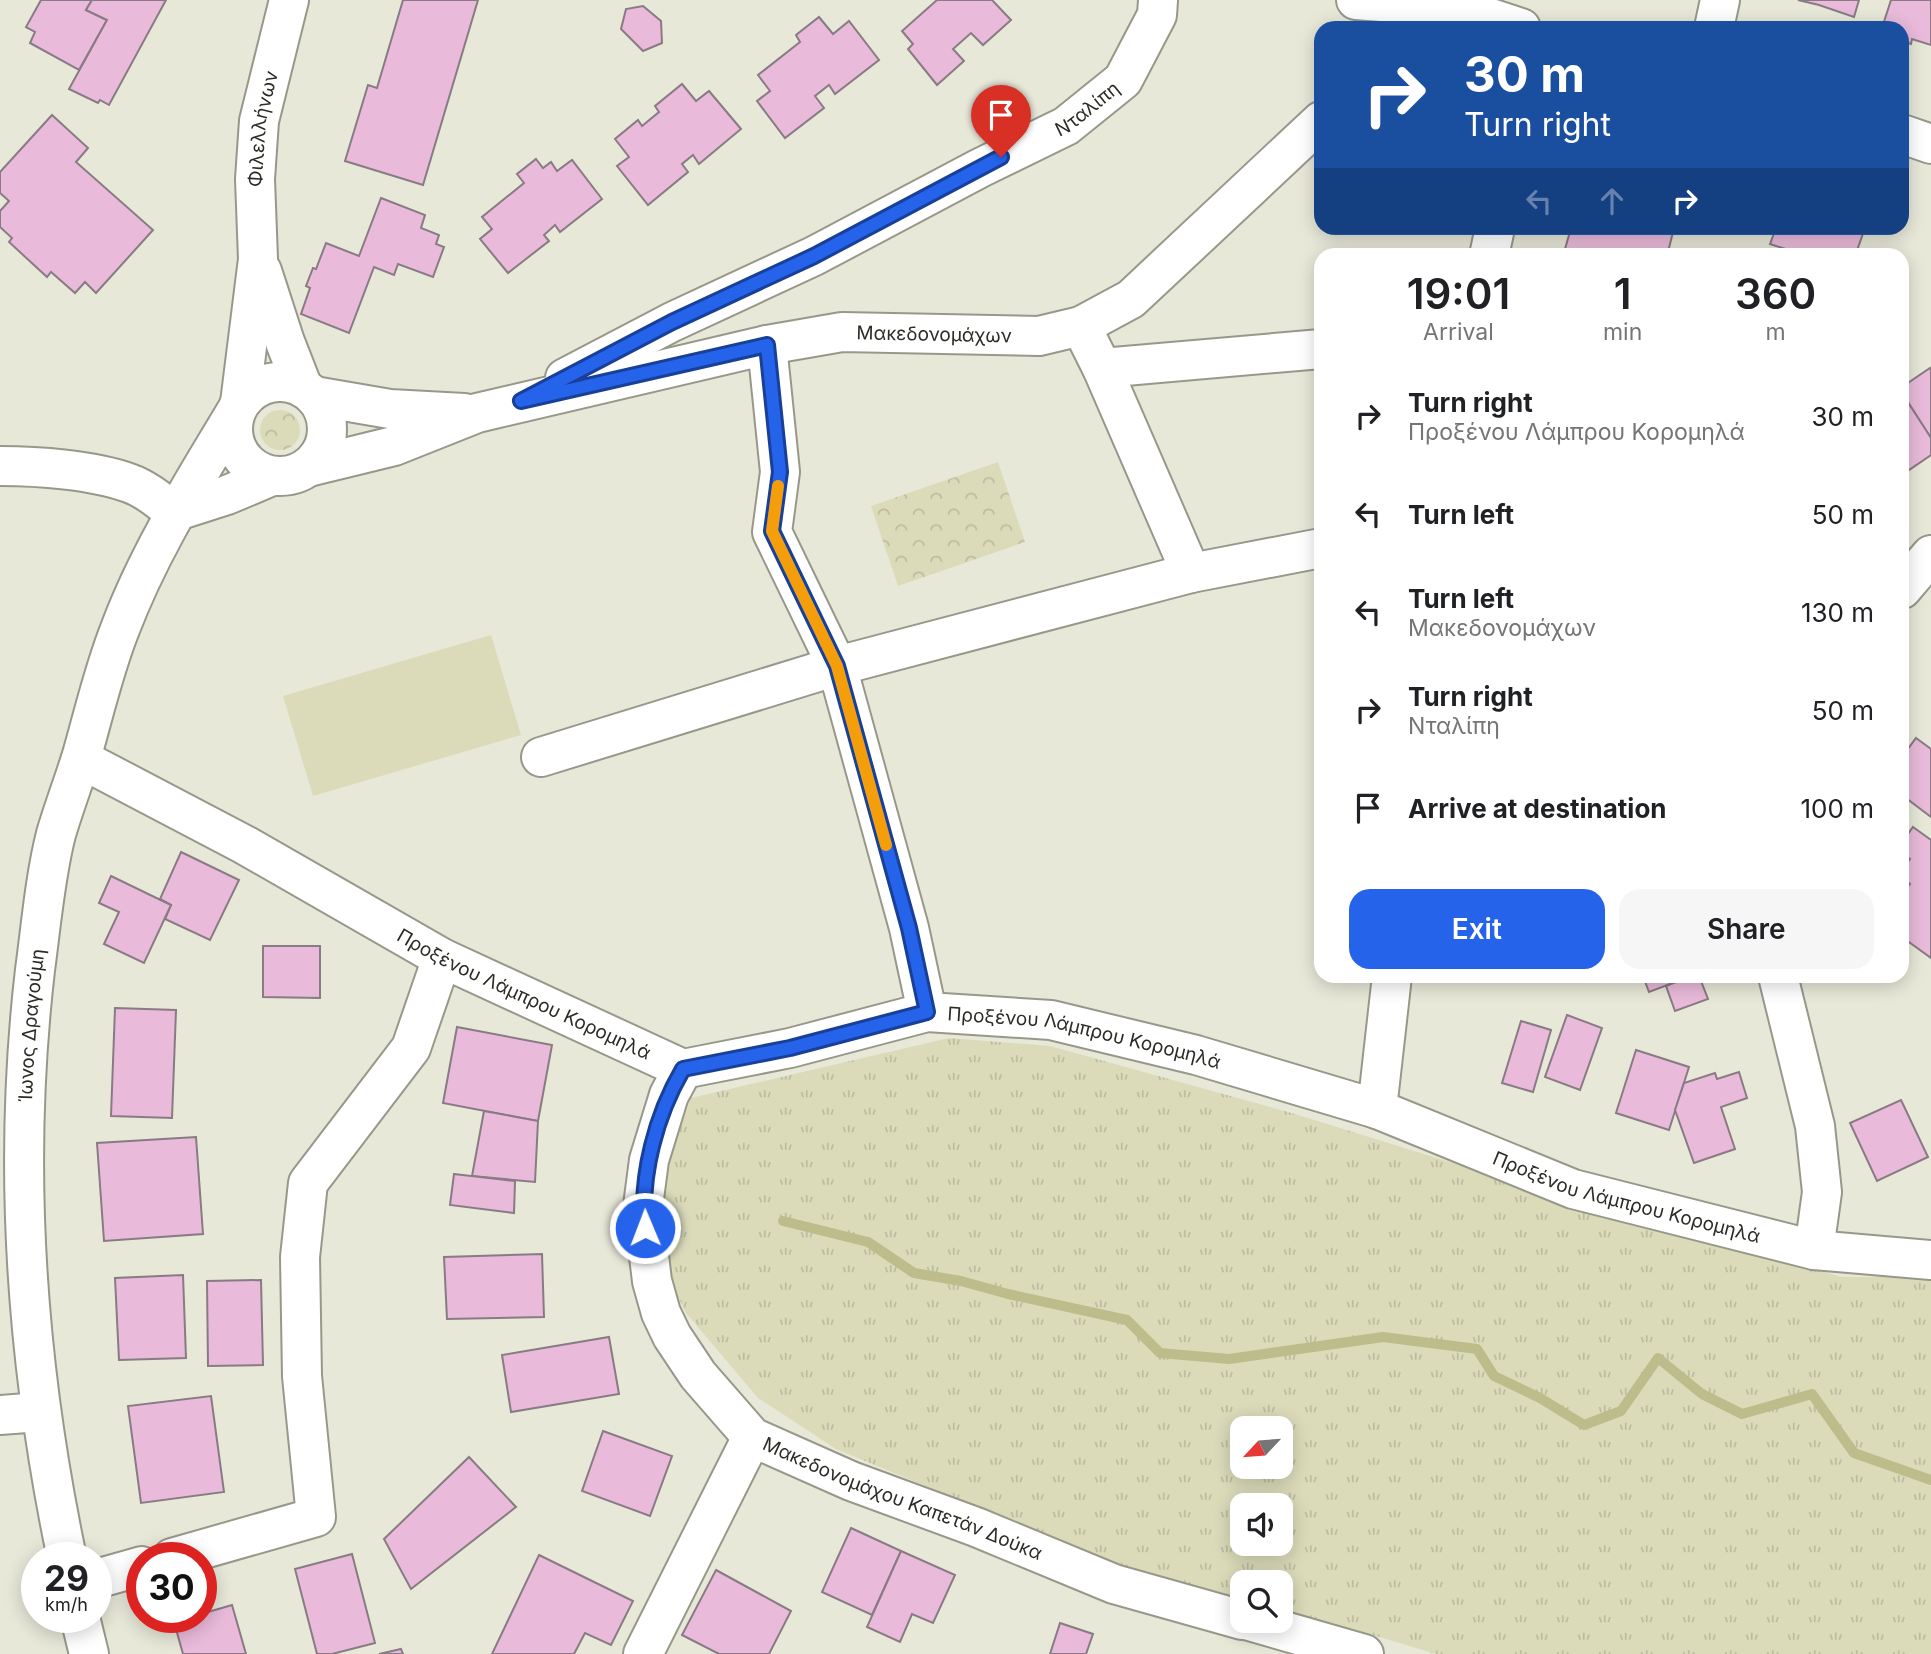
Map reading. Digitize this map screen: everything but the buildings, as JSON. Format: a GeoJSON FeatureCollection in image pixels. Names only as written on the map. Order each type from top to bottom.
{"type":"FeatureCollection","features":[{"type":"Feature","properties":{"kind":"street","name":"Φιλελλήνων"},"geometry":{"type":"LineString","coordinates":[[238,408],[258,259],[255,178],[259,121],[289,0]]}},
{"type":"Feature","properties":{"kind":"street","name":"Νταλίπη"},"geometry":{"type":"LineString","coordinates":[[521,401],[672,322],[814,256],[980,168],[1066,126],[1122,80],[1157,15],[1158,0]]}},
{"type":"Feature","properties":{"kind":"street"},"geometry":{"type":"LineString","coordinates":[[1356,0],[1460,8],[1500,21]]}},
{"type":"Feature","properties":{"kind":"street"},"geometry":{"type":"LineString","coordinates":[[1716,21],[1720,0]]}},
{"type":"Feature","properties":{"kind":"street","name":"Μακεδονομάχων"},"geometry":{"type":"LineString","coordinates":[[308,467],[394,446],[477,413],[521,401],[767,345],[842,332],[1039,336],[1081,326],[1131,299],[1314,128]]}},
{"type":"Feature","properties":{"kind":"street"},"geometry":{"type":"LineString","coordinates":[[1909,136],[1931,144]]}},
{"type":"Feature","properties":{"kind":"street","name":"Φιλελλήνων"},"geometry":{"type":"LineString","coordinates":[[258,259],[285,342],[309,392]]}},
{"type":"Feature","properties":{"kind":"street"},"geometry":{"type":"LineString","coordinates":[[1081,326],[1191,573]]}},
{"type":"Feature","properties":{"kind":"street"},"geometry":{"type":"LineString","coordinates":[[767,345],[780,472],[772,531],[837,666],[909,928],[927,1012]]}},
{"type":"Feature","properties":{"kind":"street"},"geometry":{"type":"LineString","coordinates":[[1102,368],[1314,350]]}},
{"type":"Feature","properties":{"kind":"street"},"geometry":{"type":"LineString","coordinates":[[269,383],[290,383],[309,392],[322,407],[327,433],[317,458],[308,467],[285,476],[272,476],[247,463],[234,440],[238,408],[250,392],[269,383]]}},
{"type":"Feature","properties":{"kind":"street","name":"Μακεδονομάχων"},"geometry":{"type":"LineString","coordinates":[[309,392],[390,409],[477,413]]}},
{"type":"Feature","properties":{"kind":"street","name":"Ίωνος Δραγούμη"},"geometry":{"type":"LineString","coordinates":[[64,1542],[40,1412],[26,1277],[23,1205],[26,1057],[40,930],[56,836],[120,628],[174,512],[238,408]]}},
{"type":"Feature","properties":{"kind":"street"},"geometry":{"type":"LineString","coordinates":[[0,466],[46,468],[129,483],[150,494],[174,512],[227,495],[272,476]]}},
{"type":"Feature","properties":{"kind":"street"},"geometry":{"type":"LineString","coordinates":[[541,757],[837,666],[1191,573],[1314,549]]}},
{"type":"Feature","properties":{"kind":"street"},"geometry":{"type":"LineString","coordinates":[[1909,581],[1931,555]]}},
{"type":"Feature","properties":{"kind":"street","name":"Προξένου Λάμπρου Κορομηλά"},"geometry":{"type":"LineString","coordinates":[[81,758],[245,845],[442,958],[683,1069],[790,1048],[927,1012],[1051,1020],[1196,1055],[1377,1109],[1573,1189],[1814,1250],[1931,1260]]}},
{"type":"Feature","properties":{"kind":"street"},"geometry":{"type":"LineString","coordinates":[[217,1545],[316,1517],[302,1376],[300,1257],[308,1183],[411,1048],[442,958]]}},
{"type":"Feature","properties":{"kind":"street"},"geometry":{"type":"LineString","coordinates":[[1377,1109],[1391,983]]}},
{"type":"Feature","properties":{"kind":"street"},"geometry":{"type":"LineString","coordinates":[[1780,983],[1815,1126],[1822,1192],[1814,1250]]}},
{"type":"Feature","properties":{"kind":"street","name":"Μακεδονομάχου Καπετάν Δούκα"},"geometry":{"type":"LineString","coordinates":[[683,1069],[668,1095],[649,1160],[643,1206],[652,1281],[661,1313],[672,1336],[698,1375],[751,1437],[852,1481],[976,1527],[1114,1584],[1230,1623]]}},
{"type":"Feature","properties":{"kind":"street"},"geometry":{"type":"LineString","coordinates":[[0,1415],[40,1412]]}},
{"type":"Feature","properties":{"kind":"street"},"geometry":{"type":"LineString","coordinates":[[643,1654],[751,1437]]}},
{"type":"Feature","properties":{"kind":"street"},"geometry":{"type":"LineString","coordinates":[[84,1633],[89,1654]]}},
{"type":"Feature","properties":{"kind":"street","name":"Μακεδονομάχου Καπετάν Δούκα"},"geometry":{"type":"LineString","coordinates":[[1267,1633],[1364,1654]]}},
{"type":"Feature","properties":{"kind":"green space"},"geometry":{"type":"Polygon","coordinates":[[[280,410],[294,416],[300,430],[294,444],[280,450],[266,444],[260,430],[266,416],[280,410]]]}},
{"type":"Feature","properties":{"kind":"green space"},"geometry":{"type":"Polygon","coordinates":[[[998,462],[1025,542],[898,586],[871,506],[998,462]]]}},
{"type":"Feature","properties":{"kind":"green space"},"geometry":{"type":"Polygon","coordinates":[[[491,635],[521,735],[313,796],[283,696],[491,635]]]}},
{"type":"Feature","properties":{"kind":"green space"},"geometry":{"type":"Polygon","coordinates":[[[949,1038],[1050,1046],[1295,1114],[1723,1247],[1843,1277],[1931,1277],[1931,1654],[1436,1654],[1316,1618],[1293,1615],[1293,1570],[1230,1570],[1230,1607],[1057,1540],[836,1449],[758,1398],[686,1313],[659,1259],[656,1199],[691,1098],[949,1038]]]}},
{"type":"Feature","properties":{"kind":"waterway"},"geometry":{"type":"LineString","coordinates":[[783,1221],[868,1242],[914,1273],[961,1281],[1127,1320],[1160,1353],[1229,1359],[1383,1337],[1477,1349],[1494,1376],[1540,1398],[1584,1425],[1621,1411],[1658,1358],[1702,1394],[1742,1414],[1812,1394],[1854,1453],[1931,1480]]}},
{"type":"Feature","properties":{"kind":"slow traffic"},"geometry":{"type":"LineString","coordinates":[[778,486],[772,531],[837,666],[886,845]]}},
{"type":"Feature","properties":{"kind":"route"},"geometry":{"type":"LineString","coordinates":[[645,1228],[643,1206],[649,1160],[668,1095],[683,1069],[790,1048],[927,1012],[909,928],[837,666],[772,531],[780,472],[767,345],[521,401],[672,322],[814,256],[1001,157]]}}]}
